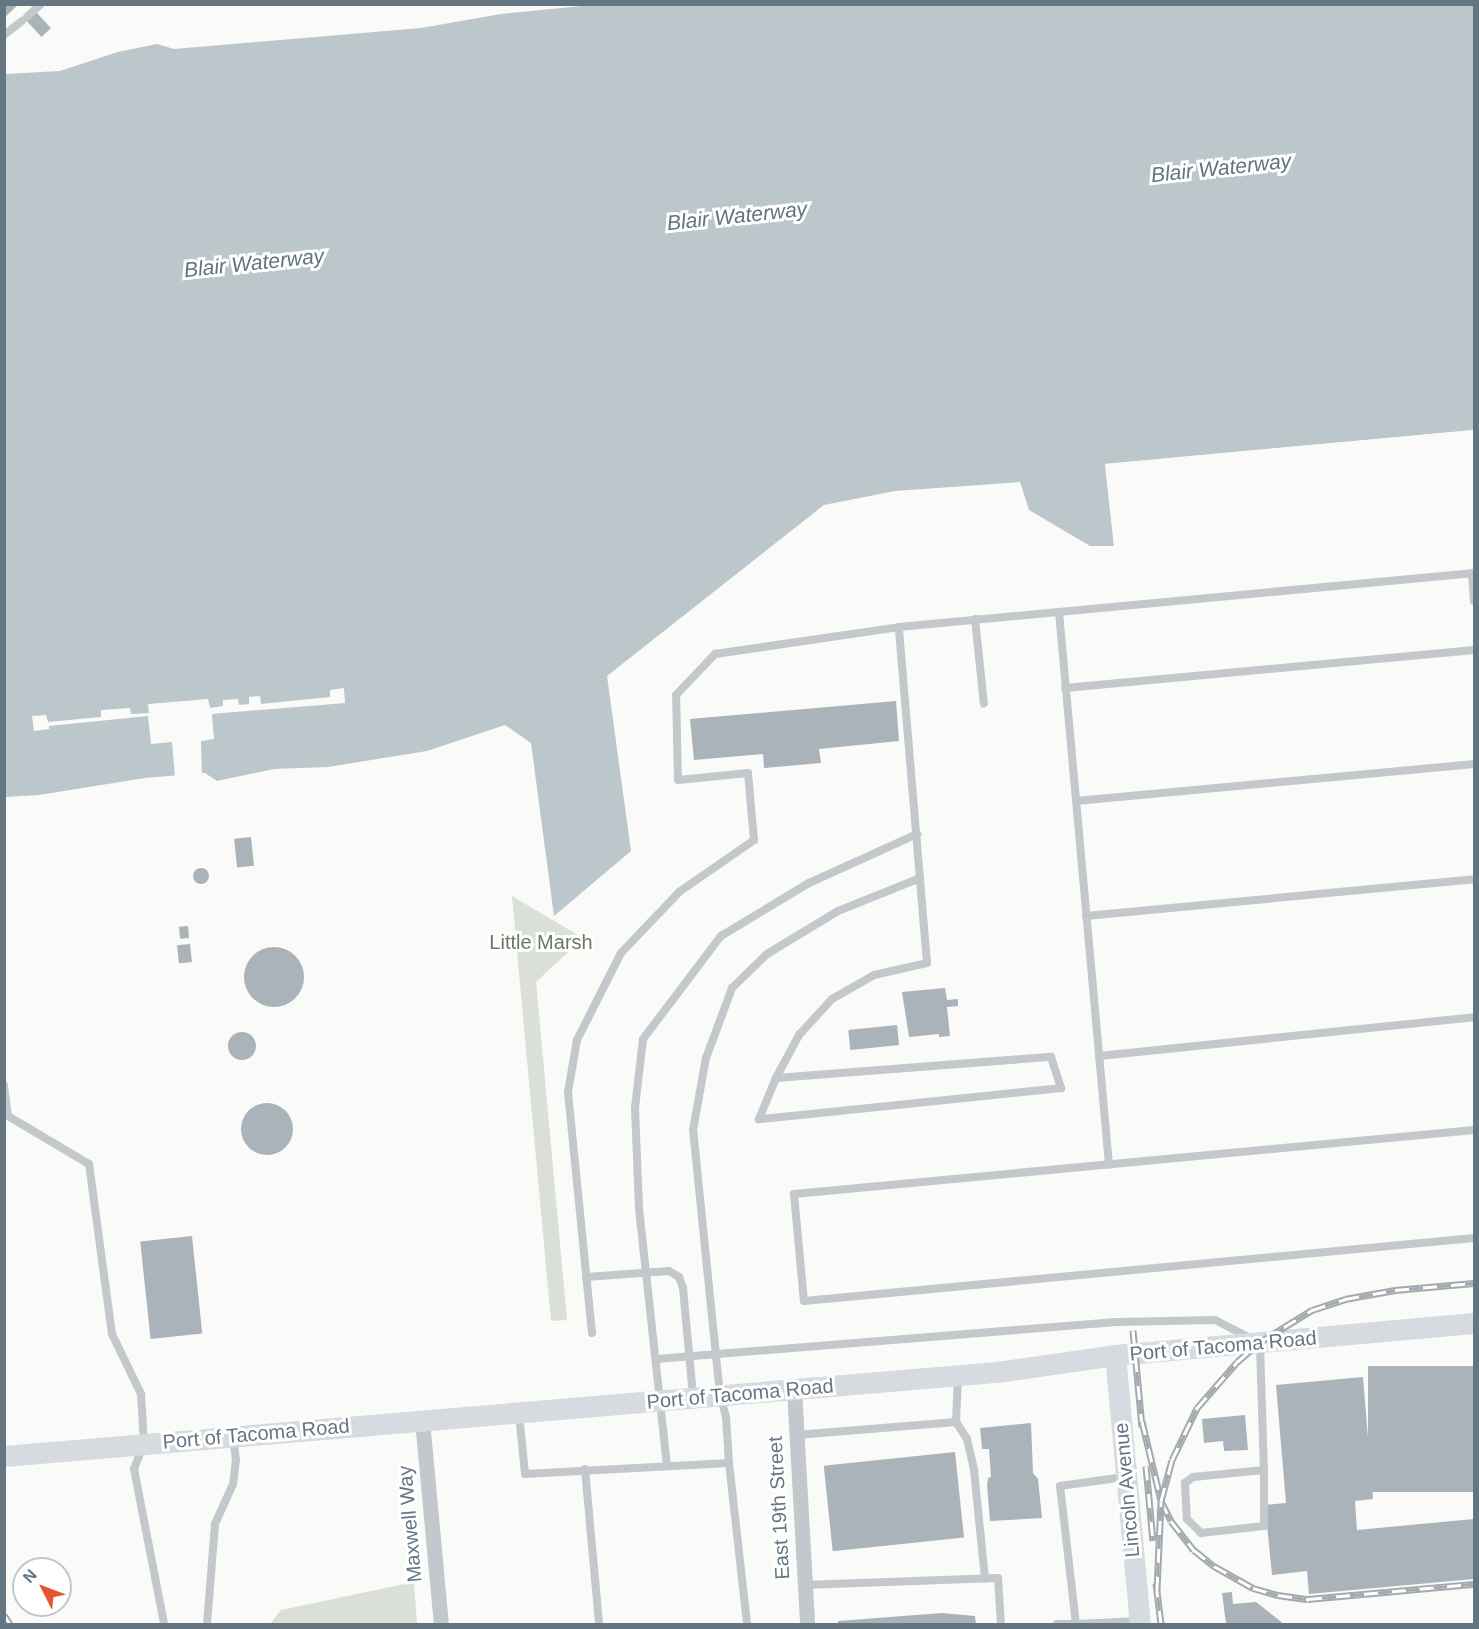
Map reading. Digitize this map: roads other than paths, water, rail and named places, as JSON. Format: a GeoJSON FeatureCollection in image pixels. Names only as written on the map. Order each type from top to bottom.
{"type":"FeatureCollection","features":[{"type":"Feature","properties":{"kind":"main road","name":"Port of Tacoma Road"},"geometry":{"type":"LineString","coordinates":[[4,1456],[958,1375],[1115,1355],[1474,1323]]}},
{"type":"Feature","properties":{"kind":"main road","name":"Lincoln Avenue"},"geometry":{"type":"LineString","coordinates":[[1115,1355],[1140,1623]]}},
{"type":"Feature","properties":{"kind":"street","name":"East 19th Street"},"geometry":{"type":"LineString","coordinates":[[794,1389],[807,1624]]}},
{"type":"Feature","properties":{"kind":"street","name":"Maxwell Way"},"geometry":{"type":"LineString","coordinates":[[422,1420],[441,1624]]}},
{"type":"Feature","properties":{"kind":"lane"},"geometry":{"type":"LineString","coordinates":[[4,35],[41,4]]}},
{"type":"Feature","properties":{"kind":"lane"},"geometry":{"type":"LineString","coordinates":[[592,1333],[568,1092],[577,1040],[621,953],[679,892],[754,840],[748,773],[678,780],[676,695],[715,654],[899,627],[1473,573],[1474,601]]}},
{"type":"Feature","properties":{"kind":"lane"},"geometry":{"type":"LineString","coordinates":[[1059,612],[1109,1165]]}},
{"type":"Feature","properties":{"kind":"lane"},"geometry":{"type":"LineString","coordinates":[[975,619],[984,704]]}},
{"type":"Feature","properties":{"kind":"lane"},"geometry":{"type":"LineString","coordinates":[[776,1078],[1051,1057],[1061,1088],[759,1119],[776,1078],[799,1035],[832,999],[874,975],[927,963],[899,627]]}},
{"type":"Feature","properties":{"kind":"lane"},"geometry":{"type":"LineString","coordinates":[[1065,688],[1474,650]]}},
{"type":"Feature","properties":{"kind":"lane"},"geometry":{"type":"LineString","coordinates":[[1076,801],[1474,764]]}},
{"type":"Feature","properties":{"kind":"lane"},"geometry":{"type":"LineString","coordinates":[[667,1466],[639,1208],[634,1108],[643,1039],[721,936],[808,883],[917,834]]}},
{"type":"Feature","properties":{"kind":"lane"},"geometry":{"type":"LineString","coordinates":[[747,1624],[726,1417],[720,1395],[693,1130],[706,1058],[732,988],[767,954],[838,911],[920,878]]}},
{"type":"Feature","properties":{"kind":"lane"},"geometry":{"type":"LineString","coordinates":[[1086,916],[1474,879]]}},
{"type":"Feature","properties":{"kind":"lane"},"geometry":{"type":"LineString","coordinates":[[1099,1056],[1474,1017]]}},
{"type":"Feature","properties":{"kind":"lane"},"geometry":{"type":"LineString","coordinates":[[4,1085],[8,1116],[89,1164],[112,1334],[141,1394],[144,1443],[134,1469],[164,1624]]}},
{"type":"Feature","properties":{"kind":"lane"},"geometry":{"type":"LineString","coordinates":[[1474,1130],[794,1194],[804,1301],[1474,1238]]}},
{"type":"Feature","properties":{"kind":"lane"},"geometry":{"type":"LineString","coordinates":[[586,1277],[647,1275],[669,1271],[680,1277],[693,1397]]}},
{"type":"Feature","properties":{"kind":"lane"},"geometry":{"type":"LineString","coordinates":[[656,1359],[1117,1322],[1215,1320],[1260,1342],[1264,1470],[1264,1526],[1201,1533],[1186,1519],[1185,1483],[1193,1477],[1264,1470]]}},
{"type":"Feature","properties":{"kind":"lane"},"geometry":{"type":"LineString","coordinates":[[958,1375],[956,1422],[967,1439],[974,1470],[985,1578]]}},
{"type":"Feature","properties":{"kind":"lane"},"geometry":{"type":"LineString","coordinates":[[519,1412],[525,1474],[729,1463]]}},
{"type":"Feature","properties":{"kind":"lane"},"geometry":{"type":"LineString","coordinates":[[796,1435],[956,1422]]}},
{"type":"Feature","properties":{"kind":"lane"},"geometry":{"type":"LineString","coordinates":[[207,1624],[215,1524],[233,1484],[236,1460],[232,1436]]}},
{"type":"Feature","properties":{"kind":"lane"},"geometry":{"type":"LineString","coordinates":[[585,1469],[599,1624]]}},
{"type":"Feature","properties":{"kind":"lane"},"geometry":{"type":"LineString","coordinates":[[1076,1624],[1060,1486],[1126,1477]]}},
{"type":"Feature","properties":{"kind":"lane"},"geometry":{"type":"LineString","coordinates":[[804,1585],[998,1578],[1001,1624]]}},
{"type":"Feature","properties":{"kind":"lane"},"geometry":{"type":"LineString","coordinates":[[1057,1624],[1140,1623]]}},
{"type":"Feature","properties":{"kind":"water","name":"Blair Waterway"},"geometry":{"type":"Polygon","coordinates":[[[477,4],[1474,5],[1474,430],[1105,464],[1114,546],[1090,546],[1029,510],[1020,482],[895,491],[824,505],[607,676],[631,851],[554,916],[531,743],[505,725],[427,751],[328,767],[274,769],[217,781],[205,773],[145,778],[39,795],[5,797],[5,52],[187,31],[477,4]]]}},
{"type":"Feature","properties":{"kind":"railway"},"geometry":{"type":"LineString","coordinates":[[1157,1590],[1161,1501],[1172,1460],[1197,1408],[1237,1362],[1260,1342],[1312,1310],[1345,1299],[1395,1290],[1474,1283]]}},
{"type":"Feature","properties":{"kind":"railway"},"geometry":{"type":"LineString","coordinates":[[1133,1330],[1142,1427]]}},
{"type":"Feature","properties":{"kind":"railway"},"geometry":{"type":"LineString","coordinates":[[1142,1421],[1161,1501],[1171,1521],[1194,1550],[1214,1566],[1253,1588],[1278,1595],[1308,1599],[1474,1584]]}},
{"type":"Feature","properties":{"kind":"railway"},"geometry":{"type":"LineString","coordinates":[[1146,1466],[1153,1541]]}},
{"type":"Feature","properties":{"kind":"railway"},"geometry":{"type":"LineString","coordinates":[[1156,1583],[1161,1624]]}},
{"type":"Feature","properties":{"kind":"railway"},"geometry":{"type":"LineString","coordinates":[[4,1615],[10,1624]]}},
{"type":"Feature","properties":{"kind":"park label","name":"Little Marsh"},"geometry":{"type":"Point","coordinates":[541,942]}}]}
